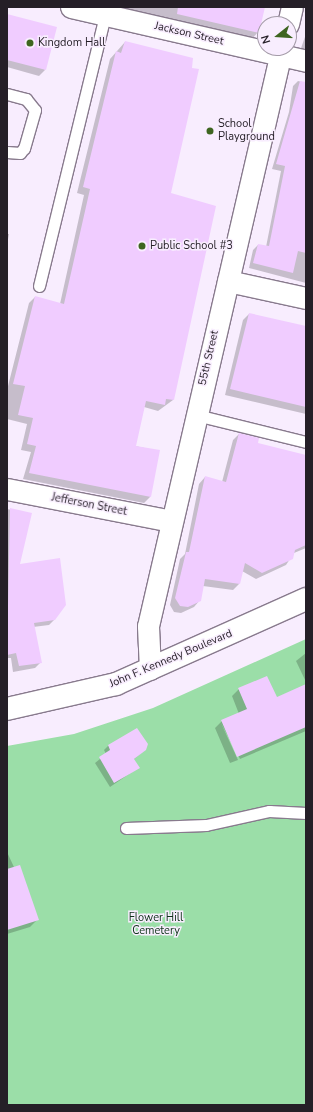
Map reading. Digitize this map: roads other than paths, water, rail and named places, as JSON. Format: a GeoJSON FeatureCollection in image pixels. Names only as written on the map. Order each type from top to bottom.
{"type":"FeatureCollection","features":[{"type":"Feature","properties":{"kind":"main road","name":"John F. Kennedy Boulevard"},"geometry":{"type":"LineString","coordinates":[[7,709],[83,694],[150,669],[306,599]]}},
{"type":"Feature","properties":{"kind":"street","name":"Jackson Street"},"geometry":{"type":"LineString","coordinates":[[89,10],[257,47]]}},
{"type":"Feature","properties":{"kind":"street","name":"55th Street"},"geometry":{"type":"LineString","coordinates":[[150,669],[148,626],[171,521],[281,56]]}},
{"type":"Feature","properties":{"kind":"street","name":"Jackson Street"},"geometry":{"type":"LineString","coordinates":[[293,56],[306,61]]}},
{"type":"Feature","properties":{"kind":"street"},"geometry":{"type":"LineString","coordinates":[[228,281],[306,298]]}},
{"type":"Feature","properties":{"kind":"street","name":"Jefferson Street"},"geometry":{"type":"LineString","coordinates":[[7,489],[171,521]]}},
{"type":"Feature","properties":{"kind":"lane"},"geometry":{"type":"LineString","coordinates":[[39,286],[89,10]]}},
{"type":"Feature","properties":{"kind":"lane"},"geometry":{"type":"LineString","coordinates":[[7,94],[26,99],[35,110],[24,148],[20,153],[7,152]]}},
{"type":"Feature","properties":{"kind":"lane"},"geometry":{"type":"LineString","coordinates":[[196,415],[306,442]]}},
{"type":"Feature","properties":{"kind":"lane"},"geometry":{"type":"LineString","coordinates":[[126,828],[206,825],[269,811],[306,813]]}},
{"type":"Feature","properties":{"kind":"place","name":"Kingdom Hall"},"geometry":{"type":"Point","coordinates":[30,43]}},
{"type":"Feature","properties":{"kind":"place","name":"School Playground"},"geometry":{"type":"Point","coordinates":[210,131]}},
{"type":"Feature","properties":{"kind":"place","name":"Public School #3"},"geometry":{"type":"Point","coordinates":[142,246]}},
{"type":"Feature","properties":{"kind":"park label","name":"Flower Hill Cemetery"},"geometry":{"type":"Point","coordinates":[156,925]}}]}
